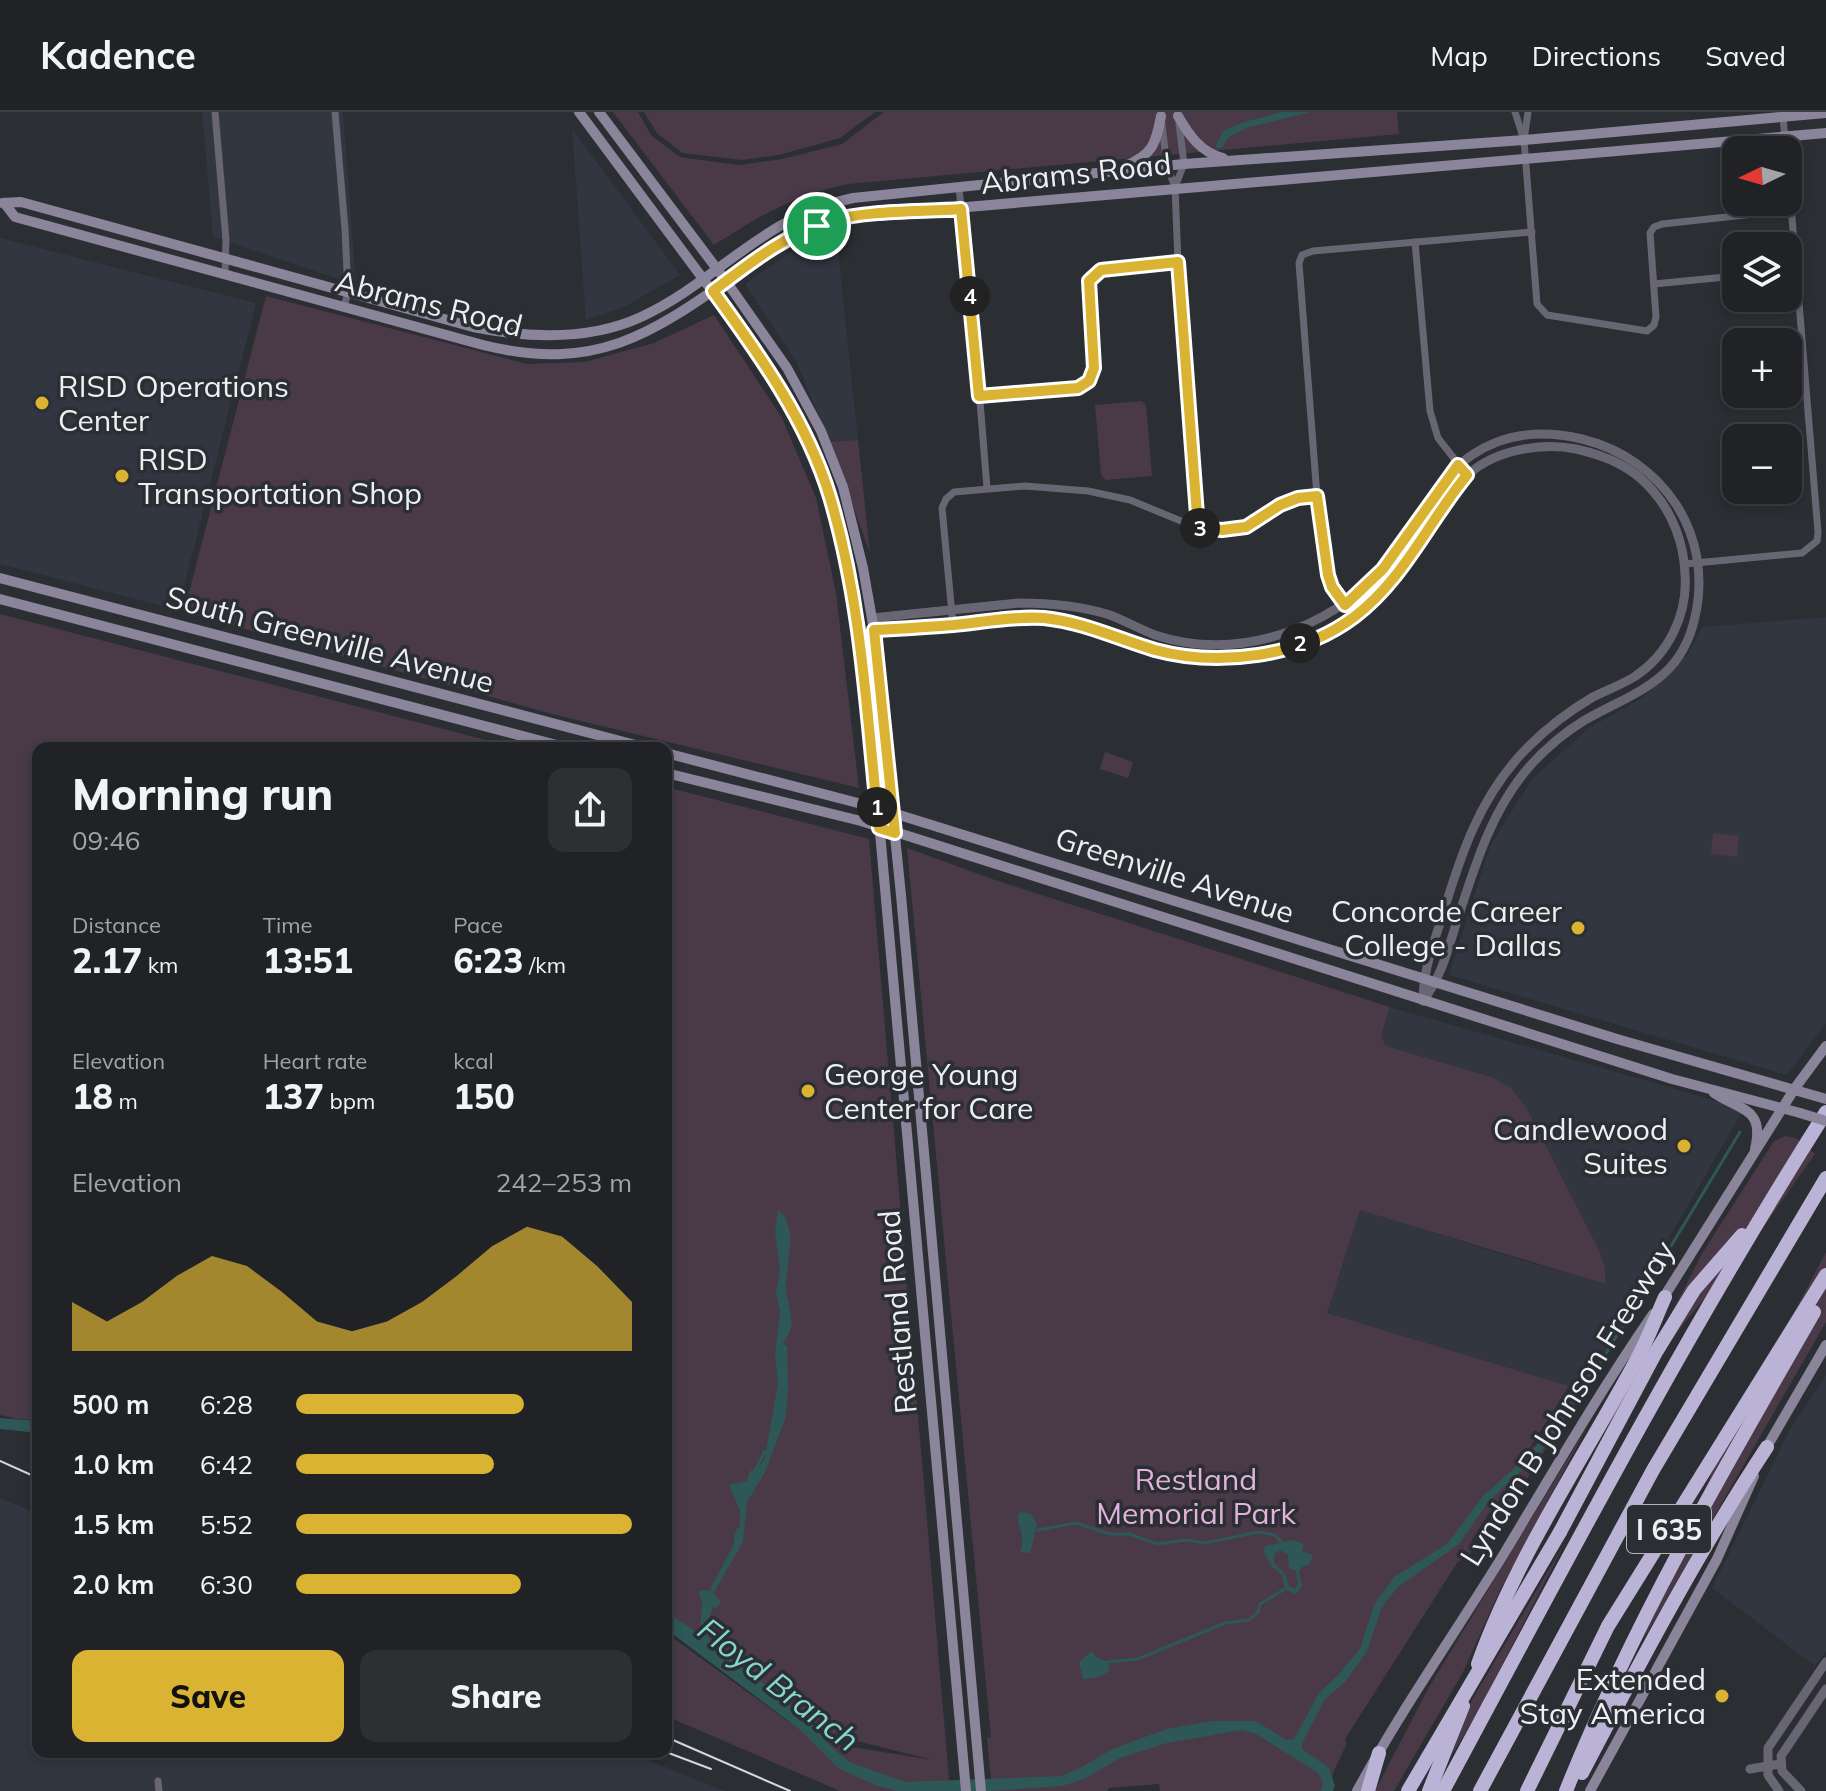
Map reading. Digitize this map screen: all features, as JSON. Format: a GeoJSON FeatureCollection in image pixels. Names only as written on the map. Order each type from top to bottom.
{"type":"FeatureCollection","features":[{"type":"Feature","properties":{"kind":"highway","name":"I 635"},"geometry":{"type":"LineString","coordinates":[[1443,1791],[1635,1433],[1764,1210],[1826,1112]]}},
{"type":"Feature","properties":{"kind":"highway"},"geometry":{"type":"LineString","coordinates":[[1480,1791],[1653,1470],[1826,1178]]}},
{"type":"Feature","properties":{"kind":"highway"},"geometry":{"type":"LineString","coordinates":[[1408,1791],[1560,1532],[1656,1352],[1694,1290],[1764,1210]]}},
{"type":"Feature","properties":{"kind":"highway","name":"I 635"},"geometry":{"type":"LineString","coordinates":[[1527,1791],[1608,1626],[1826,1275]]}},
{"type":"Feature","properties":{"kind":"highway"},"geometry":{"type":"LineString","coordinates":[[1566,1791],[1586,1742],[1685,1540],[1826,1291]]}},
{"type":"Feature","properties":{"kind":"highway"},"geometry":{"type":"LineString","coordinates":[[1429,1791],[1487,1639],[1516,1573],[1569,1474],[1638,1357],[1665,1297]]}},
{"type":"Feature","properties":{"kind":"highway"},"geometry":{"type":"LineString","coordinates":[[1572,1791],[1669,1608],[1721,1517],[1767,1447]]}},
{"type":"Feature","properties":{"kind":"highway"},"geometry":{"type":"LineString","coordinates":[[1368,1785],[1379,1753]]}},
{"type":"Feature","properties":{"kind":"main road","name":"Restland Road"},"geometry":{"type":"LineString","coordinates":[[579,112],[770,372],[800,426],[829,495],[849,574],[870,721],[966,1791]]}},
{"type":"Feature","properties":{"kind":"main road","name":"Restland Road"},"geometry":{"type":"LineString","coordinates":[[599,112],[787,368],[814,418],[843,487],[863,568],[874,630],[895,833],[981,1791]]}},
{"type":"Feature","properties":{"kind":"main road","name":"Abrams Road"},"geometry":{"type":"LineString","coordinates":[[2,203],[21,202],[473,327],[530,336],[601,331],[643,316],[703,278],[757,238],[826,203],[853,198],[1184,164],[1524,140],[1826,113]]}},
{"type":"Feature","properties":{"kind":"main road"},"geometry":{"type":"LineString","coordinates":[[1112,171],[1132,164],[1156,144],[1160,114]]}},
{"type":"Feature","properties":{"kind":"main road"},"geometry":{"type":"LineString","coordinates":[[1178,114],[1188,133],[1203,150],[1225,159],[1249,160]]}},
{"type":"Feature","properties":{"kind":"main road","name":"Abrams Road"},"geometry":{"type":"LineString","coordinates":[[1785,136],[1826,133]]}},
{"type":"Feature","properties":{"kind":"main road","name":"Abrams Road"},"geometry":{"type":"LineString","coordinates":[[2,203],[15,217],[469,341],[531,354],[592,352],[648,332],[787,239],[830,221],[851,217],[1722,141]]}},
{"type":"Feature","properties":{"kind":"main road"},"geometry":{"type":"LineString","coordinates":[[469,341],[473,327]]}},
{"type":"Feature","properties":{"kind":"main road"},"geometry":{"type":"LineString","coordinates":[[800,426],[814,418]]}},
{"type":"Feature","properties":{"kind":"main road","name":"South Greenville Avenue"},"geometry":{"type":"LineString","coordinates":[[0,578],[624,742]]}},
{"type":"Feature","properties":{"kind":"main road","name":"South Greenville Avenue"},"geometry":{"type":"LineString","coordinates":[[0,599],[545,742]]}},
{"type":"Feature","properties":{"kind":"main road"},"geometry":{"type":"LineString","coordinates":[[150,639],[157,618]]}},
{"type":"Feature","properties":{"kind":"main road"},"geometry":{"type":"LineString","coordinates":[[672,755],[877,808]]}},
{"type":"Feature","properties":{"kind":"main road"},"geometry":{"type":"LineString","coordinates":[[730,790],[736,772]]}},
{"type":"Feature","properties":{"kind":"main road"},"geometry":{"type":"LineString","coordinates":[[672,775],[879,828]]}},
{"type":"Feature","properties":{"kind":"main road"},"geometry":{"type":"LineString","coordinates":[[804,807],[808,790]]}},
{"type":"Feature","properties":{"kind":"main road","name":"Greenville Avenue"},"geometry":{"type":"LineString","coordinates":[[877,808],[1581,1028],[1826,1099]]}},
{"type":"Feature","properties":{"kind":"main road","name":"Greenville Avenue"},"geometry":{"type":"LineString","coordinates":[[879,828],[1574,1048],[1826,1121]]}},
{"type":"Feature","properties":{"kind":"main road"},"geometry":{"type":"LineString","coordinates":[[1185,925],[1191,906]]}},
{"type":"Feature","properties":{"kind":"main road"},"geometry":{"type":"LineString","coordinates":[[1574,1048],[1581,1028]]}},
{"type":"Feature","properties":{"kind":"main road","name":"Lyndon B Johnson Freeway"},"geometry":{"type":"LineString","coordinates":[[1379,1753],[1592,1407],[1753,1159],[1795,1088],[1826,1046]]}},
{"type":"Feature","properties":{"kind":"main road"},"geometry":{"type":"LineString","coordinates":[[1706,1087],[1742,1107],[1756,1120],[1758,1139],[1753,1159]]}},
{"type":"Feature","properties":{"kind":"main road"},"geometry":{"type":"LineString","coordinates":[[1590,1791],[1717,1559],[1767,1447],[1826,1345]]}},
{"type":"Feature","properties":{"kind":"main road"},"geometry":{"type":"LineString","coordinates":[[1357,1791],[1368,1785]]}},
{"type":"Feature","properties":{"kind":"street"},"geometry":{"type":"LineString","coordinates":[[215,112],[226,240],[225,273]]}},
{"type":"Feature","properties":{"kind":"street"},"geometry":{"type":"LineString","coordinates":[[335,112],[348,293],[344,306]]}},
{"type":"Feature","properties":{"kind":"street"},"geometry":{"type":"LineString","coordinates":[[1515,112],[1524,140]]}},
{"type":"Feature","properties":{"kind":"street"},"geometry":{"type":"LineString","coordinates":[[1528,112],[1524,140],[1537,304],[1547,315],[1647,331],[1654,325],[1656,317],[1650,233],[1654,227],[1736,216]]}},
{"type":"Feature","properties":{"kind":"street"},"geometry":{"type":"LineString","coordinates":[[1160,114],[1167,166],[1175,187],[1198,528]]}},
{"type":"Feature","properties":{"kind":"street"},"geometry":{"type":"LineString","coordinates":[[1175,187],[1184,164],[1178,114]]}},
{"type":"Feature","properties":{"kind":"street"},"geometry":{"type":"LineString","coordinates":[[1783,117],[1785,136]]}},
{"type":"Feature","properties":{"kind":"street"},"geometry":{"type":"LineString","coordinates":[[1656,128],[1657,147]]}},
{"type":"Feature","properties":{"kind":"street"},"geometry":{"type":"LineString","coordinates":[[959,188],[987,488]]}},
{"type":"Feature","properties":{"kind":"street"},"geometry":{"type":"LineString","coordinates":[[1354,617],[1332,587],[1328,575],[1317,496],[1299,263],[1302,255],[1313,251],[1532,232]]}},
{"type":"Feature","properties":{"kind":"street"},"geometry":{"type":"LineString","coordinates":[[1415,242],[1430,411],[1438,438],[1467,475]]}},
{"type":"Feature","properties":{"kind":"street"},"geometry":{"type":"LineString","coordinates":[[211,269],[224,256]]}},
{"type":"Feature","properties":{"kind":"street"},"geometry":{"type":"LineString","coordinates":[[979,396],[1078,388],[1089,381],[1094,368],[1089,281],[1101,270],[1178,262]]}},
{"type":"Feature","properties":{"kind":"street"},"geometry":{"type":"LineString","coordinates":[[1654,284],[1722,277]]}},
{"type":"Feature","properties":{"kind":"street"},"geometry":{"type":"LineString","coordinates":[[1685,564],[1802,553],[1817,541],[1796,312]]}},
{"type":"Feature","properties":{"kind":"street"},"geometry":{"type":"LineString","coordinates":[[872,618],[1019,603],[1061,605],[1112,616],[1172,639],[1222,646],[1293,631],[1345,605],[1383,569],[1458,465],[1493,443],[1539,433],[1562,434],[1610,447],[1633,459],[1665,488],[1676,503],[1695,543],[1700,575],[1695,619],[1688,639],[1654,683],[1566,732],[1529,767],[1494,818],[1437,983],[1423,1001]]}},
{"type":"Feature","properties":{"kind":"street"},"geometry":{"type":"LineString","coordinates":[[874,630],[1040,618],[1097,629],[1157,650],[1218,659],[1269,653],[1339,627],[1354,617],[1399,574],[1467,475],[1500,456],[1546,446],[1568,447],[1612,459],[1634,472],[1660,499],[1672,519],[1685,564],[1682,608],[1674,633],[1661,653],[1639,673],[1569,712],[1525,749],[1481,809],[1465,844],[1423,979],[1423,1001]]}},
{"type":"Feature","properties":{"kind":"street"},"geometry":{"type":"LineString","coordinates":[[953,625],[943,505],[954,492],[1025,486],[1088,491],[1130,500],[1198,528],[1222,530],[1246,527],[1280,505],[1298,498],[1317,496]]}},
{"type":"Feature","properties":{"kind":"street"},"geometry":{"type":"LineString","coordinates":[[1481,809],[1494,818]]}},
{"type":"Feature","properties":{"kind":"street"},"geometry":{"type":"LineString","coordinates":[[1779,1791],[1768,1775],[1768,1748],[1826,1662]]}},
{"type":"Feature","properties":{"kind":"street"},"geometry":{"type":"LineString","coordinates":[[1801,1791],[1787,1777],[1780,1764],[1784,1749],[1826,1689]]}},
{"type":"Feature","properties":{"kind":"street"},"geometry":{"type":"LineString","coordinates":[[1750,1769],[1780,1764]]}},
{"type":"Feature","properties":{"kind":"street"},"geometry":{"type":"LineString","coordinates":[[158,1781],[159,1791]]}},
{"type":"Feature","properties":{"kind":"shaded area"},"geometry":{"type":"Polygon","coordinates":[[[202,112],[343,112],[356,285],[213,237],[202,112]]]}},
{"type":"Feature","properties":{"kind":"shaded area"},"geometry":{"type":"Polygon","coordinates":[[[1282,112],[1311,112],[1246,128],[1227,138],[1223,147],[1217,148],[1223,131],[1282,112]]]}},
{"type":"Feature","properties":{"kind":"shaded area"},"geometry":{"type":"Polygon","coordinates":[[[572,129],[680,275],[624,307],[586,320],[572,129]]]}},
{"type":"Feature","properties":{"kind":"shaded area"},"geometry":{"type":"Polygon","coordinates":[[[836,231],[858,440],[830,442],[796,361],[745,284],[794,250],[836,231]]]}},
{"type":"Feature","properties":{"kind":"shaded area"},"geometry":{"type":"Polygon","coordinates":[[[0,238],[256,303],[178,610],[0,564],[0,238]]]}},
{"type":"Feature","properties":{"kind":"shaded area"},"geometry":{"type":"Polygon","coordinates":[[[1826,617],[1826,1023],[1787,1075],[1449,975],[1490,846],[1532,779],[1589,728],[1642,698],[1688,654],[1702,627],[1826,617]]]}},
{"type":"Feature","properties":{"kind":"shaded area"},"geometry":{"type":"Polygon","coordinates":[[[1390,1007],[1744,1109],[1643,1283],[1629,1317],[1612,1344],[1569,1386],[1327,1313],[1360,1209],[1605,1284],[1600,1252],[1525,1105],[1512,1089],[1495,1078],[1386,1046],[1381,1036],[1390,1007]]]}},
{"type":"Feature","properties":{"kind":"shaded area"},"geometry":{"type":"Polygon","coordinates":[[[778,1210],[785,1217],[790,1236],[786,1289],[791,1322],[783,1344],[787,1346],[785,1419],[765,1472],[747,1502],[743,1542],[713,1594],[721,1601],[716,1608],[713,1606],[708,1622],[709,1638],[715,1647],[813,1725],[830,1746],[849,1762],[905,1782],[1061,1776],[1112,1749],[1167,1729],[1211,1721],[1255,1721],[1287,1740],[1294,1739],[1319,1693],[1360,1649],[1374,1605],[1394,1577],[1447,1544],[1483,1496],[1532,1452],[1574,1388],[1592,1372],[1597,1374],[1538,1455],[1489,1501],[1459,1544],[1398,1587],[1382,1607],[1367,1651],[1346,1681],[1325,1699],[1302,1743],[1302,1749],[1329,1768],[1335,1786],[1333,1791],[1321,1791],[1323,1783],[1318,1773],[1256,1734],[1242,1730],[1167,1743],[1120,1758],[1084,1779],[1062,1786],[991,1791],[898,1791],[875,1785],[838,1768],[799,1729],[672,1634],[672,1616],[700,1634],[700,1590],[711,1591],[734,1550],[734,1534],[740,1525],[740,1511],[729,1485],[747,1481],[750,1471],[758,1469],[765,1458],[778,1383],[775,1354],[780,1312],[776,1292],[780,1271],[775,1231],[778,1210]]]}},
{"type":"Feature","properties":{"kind":"shaded area"},"geometry":{"type":"Polygon","coordinates":[[[1826,1375],[1826,1651],[1815,1666],[1712,1588],[1790,1429],[1826,1375]]]}},
{"type":"Feature","properties":{"kind":"shaded area"},"geometry":{"type":"Polygon","coordinates":[[[0,1418],[32,1421],[32,1432],[0,1429],[0,1418]]]}},
{"type":"Feature","properties":{"kind":"shaded area"},"geometry":{"type":"Polygon","coordinates":[[[0,1498],[32,1511],[32,1758],[643,1758],[725,1791],[0,1791],[0,1498]]]}},
{"type":"Feature","properties":{"kind":"shaded area"},"geometry":{"type":"Polygon","coordinates":[[[1020,1512],[1031,1514],[1037,1524],[1030,1553],[1020,1552],[1022,1538],[1017,1516],[1020,1512]]]}},
{"type":"Feature","properties":{"kind":"shaded area"},"geometry":{"type":"Polygon","coordinates":[[[1292,1540],[1304,1544],[1302,1551],[1313,1555],[1309,1565],[1299,1571],[1302,1586],[1296,1594],[1285,1589],[1282,1575],[1272,1567],[1263,1551],[1266,1546],[1292,1540]],[[1280,1550],[1274,1554],[1274,1563],[1285,1574],[1289,1587],[1296,1589],[1296,1571],[1289,1568],[1288,1555],[1280,1550]]]}},
{"type":"Feature","properties":{"kind":"shaded area"},"geometry":{"type":"Polygon","coordinates":[[[1092,1651],[1097,1658],[1107,1661],[1110,1671],[1095,1678],[1083,1679],[1079,1662],[1092,1651]]]}},
{"type":"Feature","properties":{"kind":"green space"},"geometry":{"type":"Polygon","coordinates":[[[613,112],[638,112],[651,135],[680,157],[738,165],[782,159],[842,144],[884,112],[1397,112],[1399,134],[848,184],[794,200],[714,245],[613,112]]]}},
{"type":"Feature","properties":{"kind":"green space"},"geometry":{"type":"Polygon","coordinates":[[[644,112],[875,112],[840,138],[779,155],[742,160],[682,153],[657,133],[644,112]]]}},
{"type":"Feature","properties":{"kind":"green space"},"geometry":{"type":"Polygon","coordinates":[[[266,296],[527,364],[585,362],[654,343],[714,315],[782,418],[816,498],[836,593],[859,788],[552,714],[184,612],[266,296]]]}},
{"type":"Feature","properties":{"kind":"green space"},"geometry":{"type":"Polygon","coordinates":[[[1142,401],[1146,406],[1152,476],[1106,480],[1101,475],[1095,405],[1142,401]]]}},
{"type":"Feature","properties":{"kind":"green space"},"geometry":{"type":"Polygon","coordinates":[[[858,440],[870,553],[830,442],[858,440]]]}},
{"type":"Feature","properties":{"kind":"green space"},"geometry":{"type":"Polygon","coordinates":[[[0,614],[494,742],[32,742],[32,1420],[0,1415],[0,614]]]}},
{"type":"Feature","properties":{"kind":"green space"},"geometry":{"type":"Polygon","coordinates":[[[1105,752],[1133,762],[1128,778],[1100,769],[1105,752]]]}},
{"type":"Feature","properties":{"kind":"green space"},"geometry":{"type":"Polygon","coordinates":[[[672,789],[869,839],[950,1791],[840,1791],[672,1719],[672,1637],[786,1720],[833,1744],[933,1760],[829,1734],[672,1619],[672,789]]]}},
{"type":"Feature","properties":{"kind":"green space"},"geometry":{"type":"Polygon","coordinates":[[[1713,833],[1739,836],[1737,857],[1711,854],[1713,833]]]}},
{"type":"Feature","properties":{"kind":"green space","name":"Restland Memorial Park"},"geometry":{"type":"Polygon","coordinates":[[[907,848],[995,880],[1390,1007],[1381,1036],[1386,1046],[1495,1078],[1512,1089],[1525,1105],[1600,1252],[1605,1268],[1605,1284],[1360,1210],[1327,1313],[1569,1386],[1528,1451],[1549,1434],[1562,1407],[1597,1363],[1605,1367],[1563,1421],[1509,1508],[1489,1513],[1472,1540],[1471,1553],[1457,1563],[1345,1739],[1347,1743],[1325,1791],[1160,1791],[1159,1784],[1109,1788],[1107,1791],[992,1791],[987,1738],[991,1737],[907,848]]]}},
{"type":"Feature","properties":{"kind":"green space"},"geometry":{"type":"Polygon","coordinates":[[[1785,1136],[1796,1138],[1815,1154],[1769,1219],[1681,1327],[1616,1420],[1613,1414],[1658,1339],[1703,1252],[1774,1141],[1785,1136]]]}},
{"type":"Feature","properties":{"kind":"green space"},"geometry":{"type":"Polygon","coordinates":[[[1826,1252],[1826,1322],[1643,1640],[1721,1450],[1826,1252]]]}},
{"type":"Feature","properties":{"kind":"green space"},"geometry":{"type":"Polygon","coordinates":[[[1589,1424],[1500,1590],[1463,1672],[1394,1791],[1375,1791],[1429,1687],[1589,1424]]]}},
{"type":"Feature","properties":{"kind":"green space"},"geometry":{"type":"Polygon","coordinates":[[[1567,1539],[1481,1706],[1452,1755],[1472,1700],[1567,1539]]]}},
{"type":"Feature","properties":{"kind":"waterway"},"geometry":{"type":"LineString","coordinates":[[1593,1375],[1740,1132]]}},
{"type":"Feature","properties":{"kind":"waterway"},"geometry":{"type":"LineString","coordinates":[[754,1473],[765,1451]]}},
{"type":"Feature","properties":{"kind":"waterway"},"geometry":{"type":"LineString","coordinates":[[1037,1530],[1076,1523],[1110,1534],[1129,1534],[1157,1544],[1186,1540],[1205,1543],[1258,1532],[1275,1535],[1282,1543]]}},
{"type":"Feature","properties":{"kind":"waterway"},"geometry":{"type":"LineString","coordinates":[[711,1591],[737,1541]]}},
{"type":"Feature","properties":{"kind":"waterway"},"geometry":{"type":"LineString","coordinates":[[1107,1662],[1138,1659],[1225,1623],[1249,1620],[1258,1612],[1260,1604],[1285,1589]]}},
{"type":"Feature","properties":{"kind":"tram line"},"geometry":{"type":"LineString","coordinates":[[0,1461],[32,1475]]}},
{"type":"Feature","properties":{"kind":"tram line"},"geometry":{"type":"LineString","coordinates":[[672,1740],[790,1791]]}},
{"type":"Feature","properties":{"kind":"tram line"},"geometry":{"type":"LineString","coordinates":[[672,1754],[711,1769]]}},
{"type":"Feature","properties":{"kind":"place","name":"RISD Operations Center"},"geometry":{"type":"Point","coordinates":[42,403]}},
{"type":"Feature","properties":{"kind":"place","name":"RISD Transportation Shop"},"geometry":{"type":"Point","coordinates":[122,476]}},
{"type":"Feature","properties":{"kind":"place","name":"Concorde Career College - Dallas"},"geometry":{"type":"Point","coordinates":[1578,928]}},
{"type":"Feature","properties":{"kind":"place","name":"George Young Center for Care"},"geometry":{"type":"Point","coordinates":[808,1091]}},
{"type":"Feature","properties":{"kind":"place","name":"Candlewood Suites"},"geometry":{"type":"Point","coordinates":[1684,1146]}},
{"type":"Feature","properties":{"kind":"place","name":"Extended Stay America"},"geometry":{"type":"Point","coordinates":[1722,1696]}},
{"type":"Feature","properties":{"kind":"route"},"geometry":{"type":"LineString","coordinates":[[961,209],[979,396],[1078,388],[1089,381],[1094,368],[1089,281],[1101,270],[1178,262],[1185,323],[1198,528],[1222,530],[1246,527],[1280,505],[1298,498],[1317,496],[1328,575],[1332,587],[1345,605],[1383,569],[1458,465],[1467,475],[1399,574],[1382,592],[1339,627],[1269,653],[1218,659],[1180,655],[1133,643],[1097,629],[1040,618],[874,630],[895,833],[879,828],[870,721],[849,574],[829,495],[805,436],[770,372],[713,291],[787,239],[817,226],[851,217],[961,209]]}},
{"type":"Feature","properties":{"kind":"water label","name":"Floyd Branch"},"geometry":{"type":"Point","coordinates":[779,1684]}}]}
